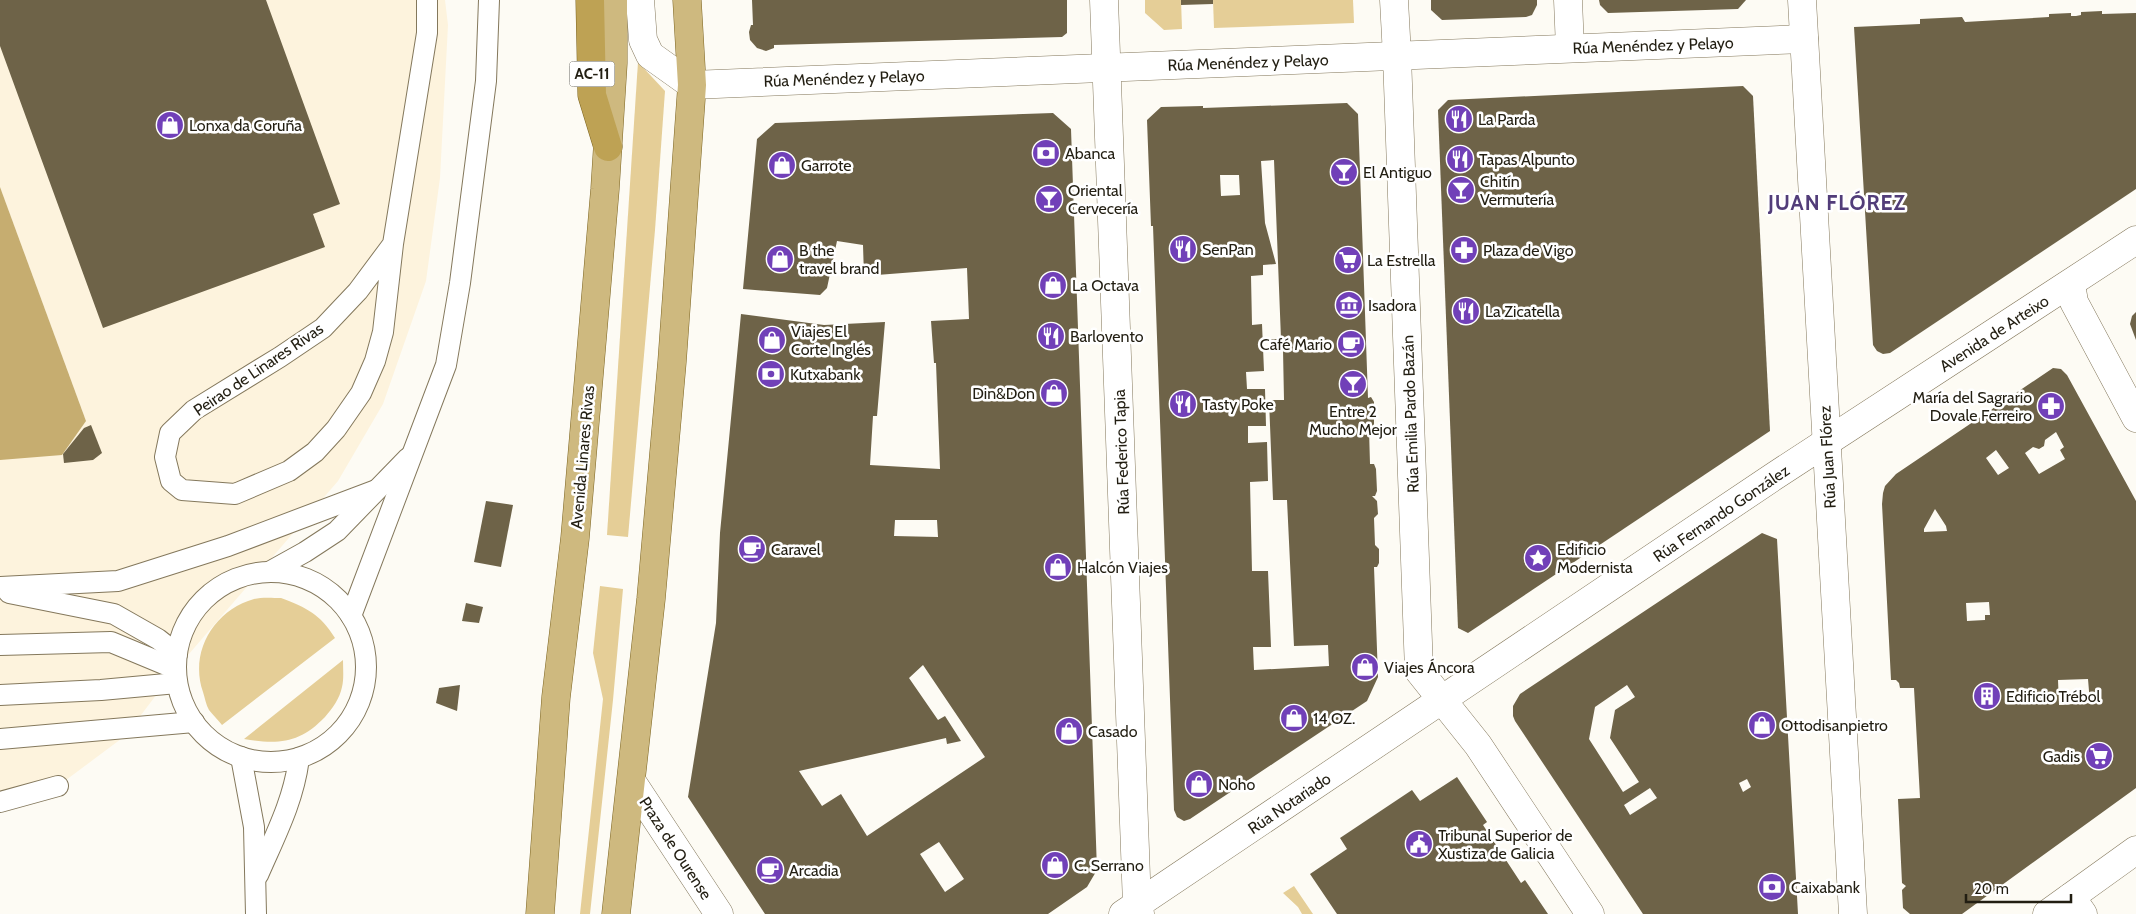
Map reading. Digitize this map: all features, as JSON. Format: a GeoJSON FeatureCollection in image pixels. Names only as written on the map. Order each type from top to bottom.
{"type":"FeatureCollection","features":[{"type":"Feature","properties":{"kind":"highway","name":"AC-11"},"geometry":{"type":"LineString","coordinates":[[590,0],[592,94],[608,147]]}},
{"type":"Feature","properties":{"kind":"main road","name":"Avenida Linares Rivas"},"geometry":{"type":"LineString","coordinates":[[540,914],[556,697],[575,538],[608,147],[613,63],[613,0]]}},
{"type":"Feature","properties":{"kind":"main road"},"geometry":{"type":"LineString","coordinates":[[616,914],[632,782],[672,362],[692,85],[687,0]]}},
{"type":"Feature","properties":{"kind":"street"},"geometry":{"type":"LineString","coordinates":[[640,0],[643,40],[650,55],[692,85]]}},
{"type":"Feature","properties":{"kind":"street","name":"Rúa Federico Tapia"},"geometry":{"type":"LineString","coordinates":[[1104,0],[1133,911]]}},
{"type":"Feature","properties":{"kind":"street","name":"Rúa Emilia Pardo Bazán"},"geometry":{"type":"LineString","coordinates":[[1394,0],[1419,671],[1478,745],[1590,914]]}},
{"type":"Feature","properties":{"kind":"street"},"geometry":{"type":"LineString","coordinates":[[1568,0],[1570,48]]}},
{"type":"Feature","properties":{"kind":"street","name":"Rúa Juan Flórez"},"geometry":{"type":"LineString","coordinates":[[1802,0],[1853,914]]}},
{"type":"Feature","properties":{"kind":"street","name":"Rúa Menéndez y Pelayo"},"geometry":{"type":"LineString","coordinates":[[692,85],[1804,39]]}},
{"type":"Feature","properties":{"kind":"street","name":"Avenida de Arteixo"},"geometry":{"type":"LineString","coordinates":[[1826,442],[2136,240]]}},
{"type":"Feature","properties":{"kind":"street"},"geometry":{"type":"LineString","coordinates":[[2070,284],[2074,302],[2136,418]]}},
{"type":"Feature","properties":{"kind":"street","name":"Rúa Fernando González"},"geometry":{"type":"LineString","coordinates":[[1442,701],[1826,442]]}},
{"type":"Feature","properties":{"kind":"street","name":"Rúa Notariado"},"geometry":{"type":"LineString","coordinates":[[1133,911],[1442,701]]}},
{"type":"Feature","properties":{"kind":"street","name":"Praza de Ourense"},"geometry":{"type":"LineString","coordinates":[[632,782],[719,914]]}},
{"type":"Feature","properties":{"kind":"street"},"geometry":{"type":"LineString","coordinates":[[2047,914],[2077,906],[2136,850]]}},
{"type":"Feature","properties":{"kind":"lane","name":"Peirao de Linares Rivas"},"geometry":{"type":"LineString","coordinates":[[393,244],[358,291],[323,328],[194,410],[170,433],[165,457],[171,481],[182,490],[235,494],[289,471],[315,452],[336,429],[361,393],[375,362],[383,332],[393,244],[427,33],[427,0]]}},
{"type":"Feature","properties":{"kind":"lane"},"geometry":{"type":"LineString","coordinates":[[351,616],[446,366],[460,283],[486,81],[489,0]]}},
{"type":"Feature","properties":{"kind":"lane"},"geometry":{"type":"LineString","coordinates":[[269,572],[337,531],[412,453]]}},
{"type":"Feature","properties":{"kind":"lane"},"geometry":{"type":"LineString","coordinates":[[0,587],[73,581],[118,581],[228,546],[376,490]]}},
{"type":"Feature","properties":{"kind":"lane"},"geometry":{"type":"LineString","coordinates":[[0,591],[114,614],[158,639],[176,669],[183,704],[194,722],[214,743],[241,757],[270,762],[299,758],[324,746],[344,728],[358,707],[365,682],[366,656],[357,626],[351,616],[330,592],[301,577],[269,572],[242,576],[218,588],[198,606],[184,628],[176,669]]}},
{"type":"Feature","properties":{"kind":"lane"},"geometry":{"type":"LineString","coordinates":[[0,645],[110,642],[176,669]]}},
{"type":"Feature","properties":{"kind":"lane"},"geometry":{"type":"LineString","coordinates":[[0,695],[101,690],[176,669]]}},
{"type":"Feature","properties":{"kind":"lane"},"geometry":{"type":"LineString","coordinates":[[0,739],[194,722]]}},
{"type":"Feature","properties":{"kind":"lane"},"geometry":{"type":"LineString","coordinates":[[241,757],[254,827],[256,914]]}},
{"type":"Feature","properties":{"kind":"lane"},"geometry":{"type":"LineString","coordinates":[[256,879],[286,812],[296,783],[299,758]]}},
{"type":"Feature","properties":{"kind":"lane"},"geometry":{"type":"LineString","coordinates":[[0,802],[58,786]]}},
{"type":"Feature","properties":{"kind":"shaded area"},"geometry":{"type":"Polygon","coordinates":[[[0,0],[445,0],[448,25],[440,178],[426,281],[383,404],[338,481],[176,669],[125,736],[58,786],[0,802],[0,460],[86,421],[0,187],[0,0]]]}},
{"type":"Feature","properties":{"kind":"shaded area"},"geometry":{"type":"Polygon","coordinates":[[[1145,0],[1181,0],[1182,29],[1164,30],[1145,13],[1145,0]]]}},
{"type":"Feature","properties":{"kind":"shaded area"},"geometry":{"type":"Polygon","coordinates":[[[1213,0],[1353,0],[1354,23],[1214,28],[1213,0]]]}},
{"type":"Feature","properties":{"kind":"shaded area"},"geometry":{"type":"Polygon","coordinates":[[[638,62],[665,91],[655,230],[628,537],[607,535],[638,62]]]}},
{"type":"Feature","properties":{"kind":"shaded area"},"geometry":{"type":"Polygon","coordinates":[[[0,187],[86,421],[62,455],[0,460],[0,187]]]}},
{"type":"Feature","properties":{"kind":"shaded area"},"geometry":{"type":"Polygon","coordinates":[[[600,586],[623,589],[590,914],[580,914],[603,699],[593,653],[600,586]]]}},
{"type":"Feature","properties":{"kind":"shaded area"},"geometry":{"type":"Polygon","coordinates":[[[257,598],[281,598],[298,605],[318,617],[335,638],[222,725],[208,708],[200,677],[199,662],[202,648],[208,635],[227,613],[240,605],[257,598]]]}},
{"type":"Feature","properties":{"kind":"shaded area"},"geometry":{"type":"Polygon","coordinates":[[[343,660],[343,681],[339,695],[325,717],[316,726],[298,737],[278,742],[244,739],[343,660]]]}},
{"type":"Feature","properties":{"kind":"shaded area"},"geometry":{"type":"Polygon","coordinates":[[[1294,886],[1313,914],[1302,914],[1298,907],[1283,893],[1294,886]]]}},
{"type":"Feature","properties":{"kind":"building","name":"Lonxa da Coruña"},"geometry":{"type":"Polygon","coordinates":[[[0,0],[266,0],[340,204],[313,214],[325,247],[103,328],[0,46],[0,0]]]}},
{"type":"Feature","properties":{"kind":"building"},"geometry":{"type":"Polygon","coordinates":[[[752,0],[1067,0],[1067,33],[1062,37],[774,45],[774,48],[766,51],[757,48],[750,40],[749,32],[751,25],[753,25],[752,0]]]}},
{"type":"Feature","properties":{"kind":"building"},"geometry":{"type":"Polygon","coordinates":[[[1181,0],[1213,0],[1213,4],[1181,5],[1181,0]]]}},
{"type":"Feature","properties":{"kind":"building"},"geometry":{"type":"Polygon","coordinates":[[[1431,0],[1537,0],[1537,5],[1532,15],[1526,17],[1442,20],[1431,10],[1431,0]]]}},
{"type":"Feature","properties":{"kind":"building"},"geometry":{"type":"Polygon","coordinates":[[[1599,0],[1746,0],[1738,9],[1608,13],[1600,5],[1599,0]]]}},
{"type":"Feature","properties":{"kind":"building"},"geometry":{"type":"Polygon","coordinates":[[[2102,11],[2102,14],[2136,13],[2136,189],[1890,353],[1883,354],[1877,351],[1873,345],[1854,27],[1920,24],[1920,19],[1962,17],[1965,22],[2049,17],[2049,14],[2071,13],[2071,16],[2076,16],[2081,15],[2081,12],[2102,11]]]}},
{"type":"Feature","properties":{"kind":"building"},"geometry":{"type":"Polygon","coordinates":[[[1743,86],[1753,96],[1770,431],[1468,633],[1458,628],[1438,110],[1448,100],[1743,86]]]}},
{"type":"Feature","properties":{"kind":"building"},"geometry":{"type":"Polygon","coordinates":[[[1347,103],[1358,114],[1368,398],[1371,397],[1374,402],[1374,424],[1372,429],[1369,429],[1370,464],[1374,464],[1376,469],[1377,491],[1375,496],[1372,496],[1377,501],[1378,514],[1374,518],[1375,545],[1379,549],[1379,563],[1377,567],[1374,567],[1378,677],[1367,701],[1190,819],[1184,821],[1177,817],[1174,810],[1153,226],[1151,226],[1147,120],[1161,107],[1203,106],[1203,108],[1347,103]],[[1274,160],[1261,161],[1265,223],[1276,264],[1263,265],[1263,275],[1251,276],[1252,325],[1262,324],[1264,371],[1246,372],[1247,389],[1265,389],[1266,426],[1248,426],[1248,443],[1267,442],[1268,481],[1250,482],[1252,571],[1268,571],[1271,647],[1253,647],[1254,670],[1329,666],[1328,645],[1294,646],[1287,500],[1273,500],[1269,400],[1284,400],[1283,350],[1270,350],[1269,339],[1281,339],[1274,160]],[[1220,175],[1221,196],[1240,195],[1239,175],[1220,175]]]}},
{"type":"Feature","properties":{"kind":"building"},"geometry":{"type":"Polygon","coordinates":[[[1053,113],[1071,129],[1097,870],[1087,887],[1048,914],[765,914],[688,797],[716,623],[720,533],[741,314],[824,325],[885,322],[877,416],[873,416],[870,465],[940,469],[936,363],[934,363],[931,321],[969,319],[967,268],[864,276],[863,245],[837,241],[827,288],[820,295],[743,289],[757,139],[775,123],[1053,113]],[[895,520],[894,536],[938,537],[937,520],[895,520]],[[923,665],[909,678],[938,720],[945,716],[961,741],[947,744],[946,738],[799,771],[822,806],[841,794],[867,836],[985,757],[923,665]],[[939,842],[920,854],[945,892],[964,879],[939,842]]]}},
{"type":"Feature","properties":{"kind":"building"},"geometry":{"type":"Polygon","coordinates":[[[2136,312],[2136,340],[2130,324],[2132,316],[2136,312]]]}},
{"type":"Feature","properties":{"kind":"building","name":"Edificio Trébol"},"geometry":{"type":"Polygon","coordinates":[[[2053,368],[2061,369],[2067,375],[2136,501],[2136,788],[1962,914],[1910,914],[1903,908],[1902,890],[1906,886],[1902,883],[1898,799],[1920,798],[1914,688],[1900,688],[1896,680],[1891,680],[1882,504],[1885,486],[1896,474],[2053,368]],[[2056,432],[2045,440],[2044,446],[2039,449],[2033,447],[2025,453],[2039,474],[2065,459],[2060,450],[2064,447],[2056,432]],[[1996,450],[1986,458],[1998,475],[2009,468],[1996,450]],[[1935,509],[1924,532],[1947,531],[1946,526],[1935,509]],[[1989,602],[1966,603],[1967,621],[1985,620],[1985,615],[1990,615],[1989,602]],[[2088,679],[2058,680],[2059,705],[2090,703],[2088,679]]]}},
{"type":"Feature","properties":{"kind":"building"},"geometry":{"type":"Polygon","coordinates":[[[91,425],[102,453],[93,460],[64,463],[63,454],[84,428],[91,425]]]}},
{"type":"Feature","properties":{"kind":"building"},"geometry":{"type":"Polygon","coordinates":[[[486,501],[513,505],[501,567],[474,562],[486,501]]]}},
{"type":"Feature","properties":{"kind":"building"},"geometry":{"type":"Polygon","coordinates":[[[1762,533],[1777,539],[1798,914],[1643,914],[1515,721],[1513,706],[1520,694],[1762,533]],[[1627,685],[1595,707],[1589,739],[1623,792],[1639,782],[1610,738],[1615,710],[1635,697],[1627,685]],[[1747,779],[1739,783],[1743,792],[1751,787],[1747,779]],[[1650,788],[1624,805],[1630,815],[1657,798],[1650,788]]]}},
{"type":"Feature","properties":{"kind":"building"},"geometry":{"type":"Polygon","coordinates":[[[466,603],[483,607],[479,623],[462,621],[466,603]]]}},
{"type":"Feature","properties":{"kind":"building"},"geometry":{"type":"Polygon","coordinates":[[[460,685],[457,711],[436,703],[439,688],[460,685]]]}},
{"type":"Feature","properties":{"kind":"building","name":"Tribunal Superior de Xustiza de Galicia"},"geometry":{"type":"Polygon","coordinates":[[[1457,777],[1487,822],[1483,825],[1521,883],[1525,880],[1548,914],[1337,914],[1310,874],[1347,849],[1340,838],[1412,790],[1420,801],[1457,777]]]}},
{"type":"Feature","properties":{"kind":"place","name":"La Parda"},"geometry":{"type":"Point","coordinates":[1459,119]}},
{"type":"Feature","properties":{"kind":"place","name":"Lonxa da Coruña"},"geometry":{"type":"Point","coordinates":[170,125]}},
{"type":"Feature","properties":{"kind":"place","name":"Abanca"},"geometry":{"type":"Point","coordinates":[1046,153]}},
{"type":"Feature","properties":{"kind":"place","name":"Tapas Alpunto"},"geometry":{"type":"Point","coordinates":[1460,159]}},
{"type":"Feature","properties":{"kind":"place","name":"Garrote"},"geometry":{"type":"Point","coordinates":[782,165]}},
{"type":"Feature","properties":{"kind":"place","name":"El Antiguo"},"geometry":{"type":"Point","coordinates":[1344,172]}},
{"type":"Feature","properties":{"kind":"place","name":"Chitín Vermutería"},"geometry":{"type":"Point","coordinates":[1461,190]}},
{"type":"Feature","properties":{"kind":"place","name":"Oriental Cervecería"},"geometry":{"type":"Point","coordinates":[1049,199]}},
{"type":"Feature","properties":{"kind":"place","name":"SenPan"},"geometry":{"type":"Point","coordinates":[1183,249]}},
{"type":"Feature","properties":{"kind":"place","name":"Plaza de Vigo"},"geometry":{"type":"Point","coordinates":[1464,250]}},
{"type":"Feature","properties":{"kind":"place","name":"B the travel brand"},"geometry":{"type":"Point","coordinates":[780,259]}},
{"type":"Feature","properties":{"kind":"place","name":"La Estrella"},"geometry":{"type":"Point","coordinates":[1348,260]}},
{"type":"Feature","properties":{"kind":"place","name":"La Octava"},"geometry":{"type":"Point","coordinates":[1053,285]}},
{"type":"Feature","properties":{"kind":"place","name":"Isadora"},"geometry":{"type":"Point","coordinates":[1349,305]}},
{"type":"Feature","properties":{"kind":"place","name":"La Zicatella"},"geometry":{"type":"Point","coordinates":[1466,311]}},
{"type":"Feature","properties":{"kind":"place","name":"Barlovento"},"geometry":{"type":"Point","coordinates":[1051,336]}},
{"type":"Feature","properties":{"kind":"place","name":"Viajes El Corte Inglés"},"geometry":{"type":"Point","coordinates":[772,340]}},
{"type":"Feature","properties":{"kind":"place","name":"Café Mario"},"geometry":{"type":"Point","coordinates":[1351,344]}},
{"type":"Feature","properties":{"kind":"place","name":"Kutxabank"},"geometry":{"type":"Point","coordinates":[771,374]}},
{"type":"Feature","properties":{"kind":"place","name":"Entre 2 Mucho Mejor"},"geometry":{"type":"Point","coordinates":[1353,384]}},
{"type":"Feature","properties":{"kind":"place","name":"Din&Don"},"geometry":{"type":"Point","coordinates":[1054,393]}},
{"type":"Feature","properties":{"kind":"place","name":"Tasty Poke"},"geometry":{"type":"Point","coordinates":[1183,404]}},
{"type":"Feature","properties":{"kind":"place","name":"María del Sagrario Dovale Ferreiro"},"geometry":{"type":"Point","coordinates":[2051,406]}},
{"type":"Feature","properties":{"kind":"place","name":"Caravel"},"geometry":{"type":"Point","coordinates":[752,549]}},
{"type":"Feature","properties":{"kind":"place","name":"Edificio Modernista"},"geometry":{"type":"Point","coordinates":[1538,558]}},
{"type":"Feature","properties":{"kind":"place","name":"Halcón Viajes"},"geometry":{"type":"Point","coordinates":[1058,567]}},
{"type":"Feature","properties":{"kind":"place","name":"Viajes Áncora"},"geometry":{"type":"Point","coordinates":[1365,667]}},
{"type":"Feature","properties":{"kind":"place","name":"Edificio Trébol"},"geometry":{"type":"Point","coordinates":[1987,696]}},
{"type":"Feature","properties":{"kind":"place","name":"14 OZ."},"geometry":{"type":"Point","coordinates":[1294,718]}},
{"type":"Feature","properties":{"kind":"place","name":"Ottodisanpietro"},"geometry":{"type":"Point","coordinates":[1762,725]}},
{"type":"Feature","properties":{"kind":"place","name":"Casado"},"geometry":{"type":"Point","coordinates":[1069,731]}},
{"type":"Feature","properties":{"kind":"place","name":"Gadis"},"geometry":{"type":"Point","coordinates":[2099,756]}},
{"type":"Feature","properties":{"kind":"place","name":"Noho"},"geometry":{"type":"Point","coordinates":[1199,784]}},
{"type":"Feature","properties":{"kind":"place","name":"Tribunal Superior de Xustiza de Galicia"},"geometry":{"type":"Point","coordinates":[1419,844]}},
{"type":"Feature","properties":{"kind":"place","name":"C. Serrano"},"geometry":{"type":"Point","coordinates":[1055,865]}},
{"type":"Feature","properties":{"kind":"place","name":"Arcadia"},"geometry":{"type":"Point","coordinates":[770,870]}},
{"type":"Feature","properties":{"kind":"place","name":"Caixabank"},"geometry":{"type":"Point","coordinates":[1772,887]}},
{"type":"Feature","properties":{"kind":"district","name":"JUAN FLÓREZ"},"geometry":{"type":"Point","coordinates":[1837,203]}}]}
